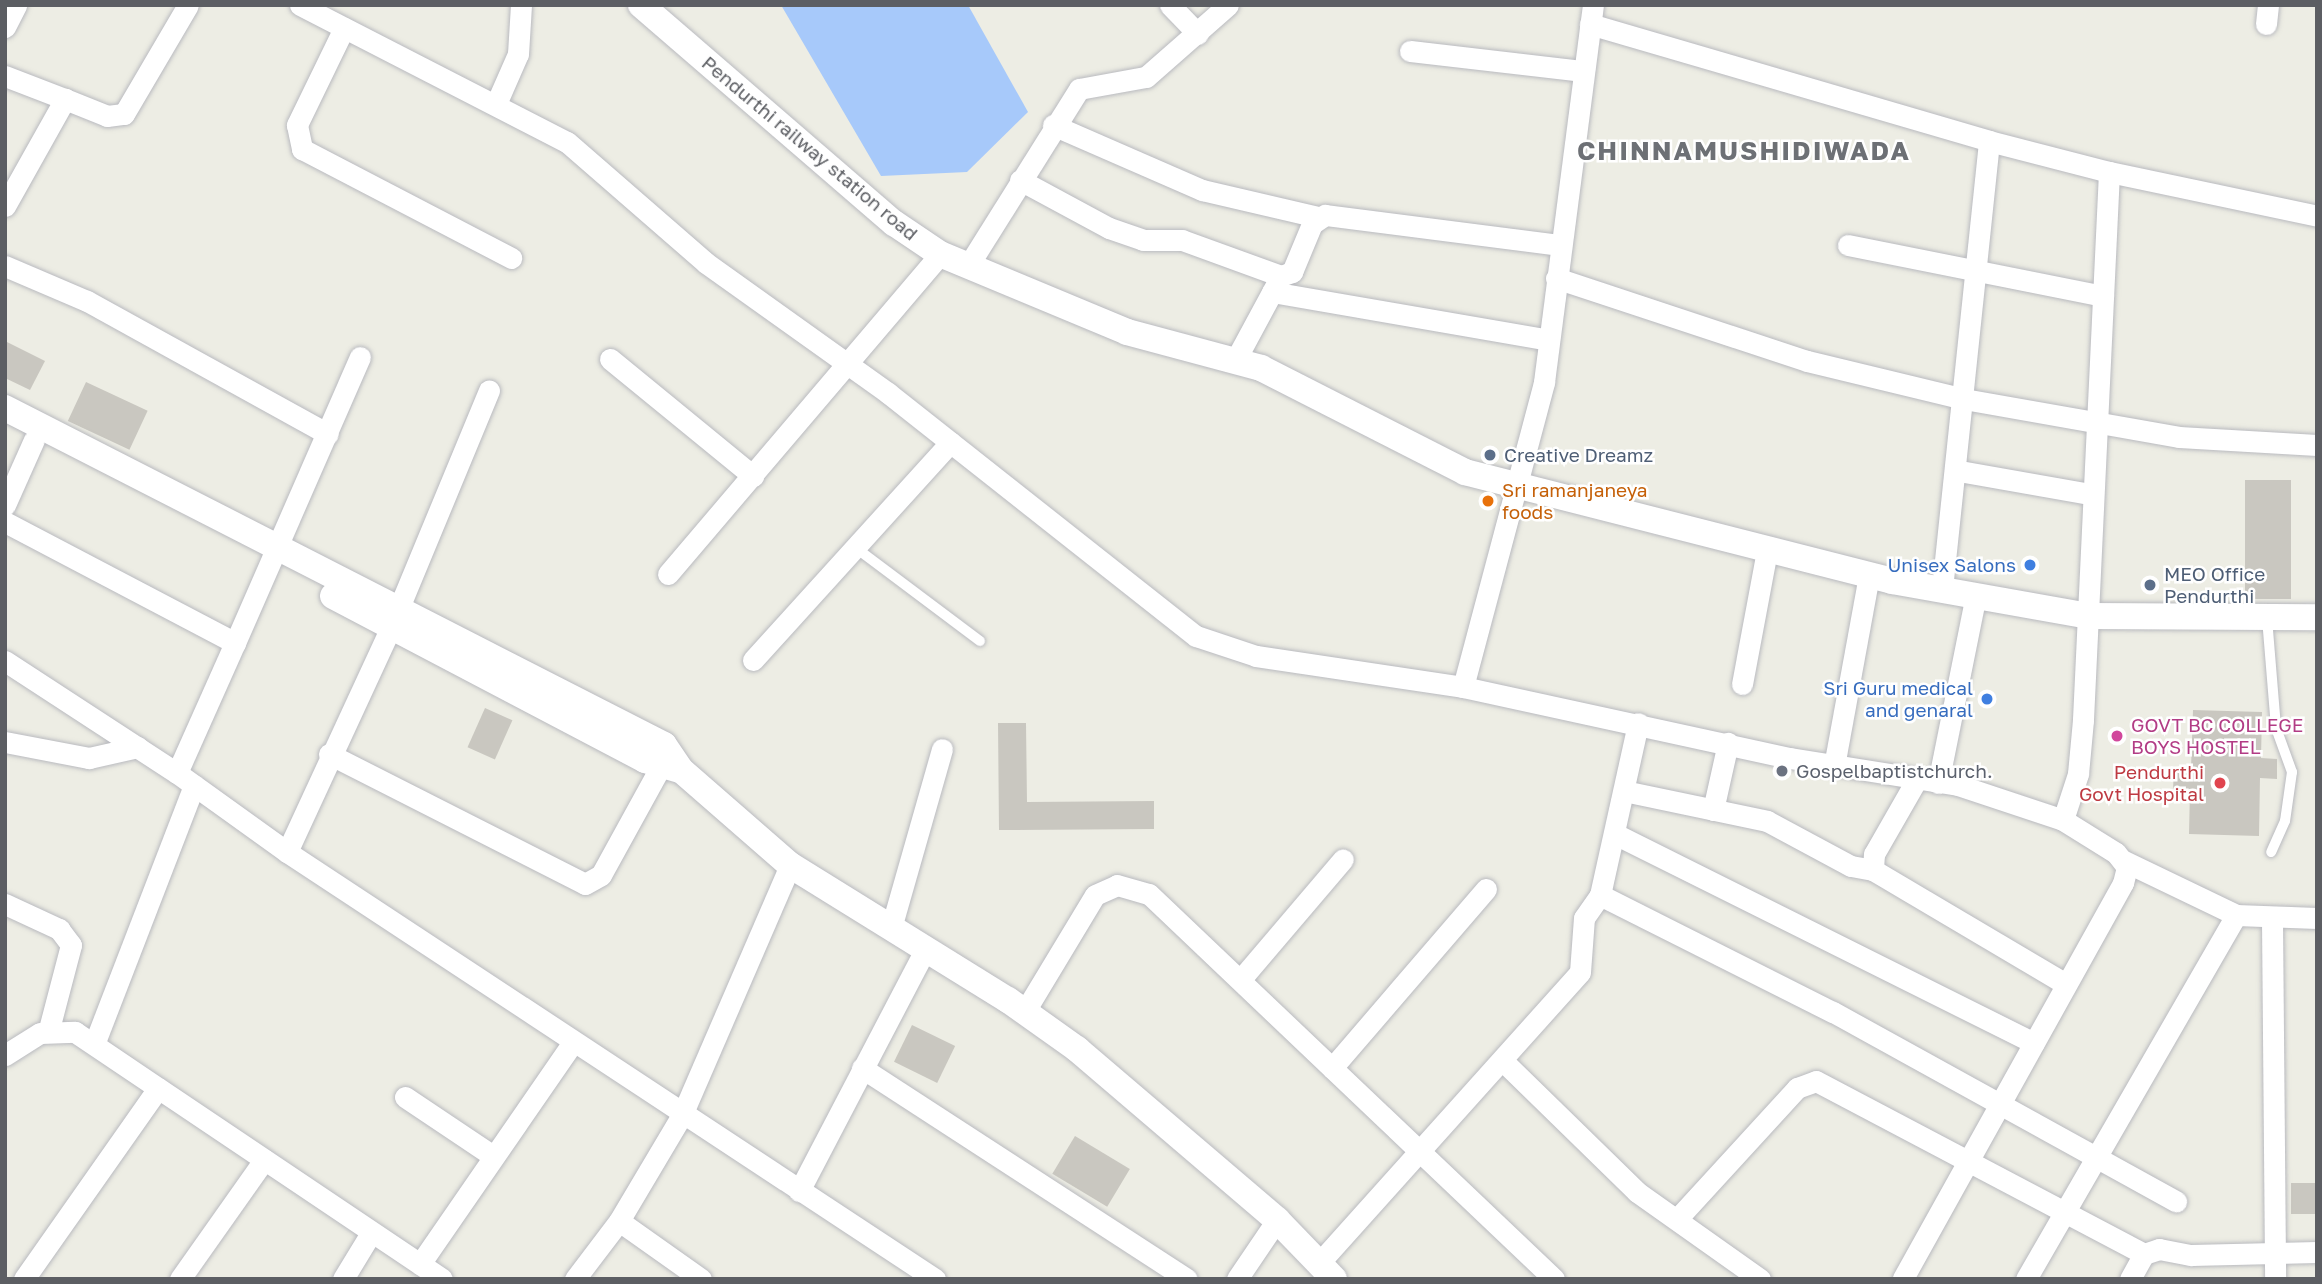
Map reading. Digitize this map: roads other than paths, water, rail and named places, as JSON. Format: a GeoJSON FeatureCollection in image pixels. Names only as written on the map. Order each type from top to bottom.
{"type":"FeatureCollection","features":[{"type":"Feature","properties":{"kind":"street"},"geometry":{"type":"LineString","coordinates":[[5,27],[16,5]]}},
{"type":"Feature","properties":{"kind":"street"},"geometry":{"type":"LineString","coordinates":[[5,76],[107,116],[124,114],[188,5]]}},
{"type":"Feature","properties":{"kind":"street"},"geometry":{"type":"LineString","coordinates":[[300,5],[567,142],[663,228],[951,442],[1196,636],[1256,656],[1464,687],[1834,765],[1927,781],[2063,820],[2124,861],[2236,915],[2272,920],[2317,918]]}},
{"type":"Feature","properties":{"kind":"street"},"geometry":{"type":"LineString","coordinates":[[496,104],[518,54],[521,5]]}},
{"type":"Feature","properties":{"kind":"street","name":"Pendurthi railway station road"},"geometry":{"type":"LineString","coordinates":[[641,5],[863,197],[940,254],[1127,332],[1236,359],[1410,449],[1520,491],[1869,575],[2089,616],[2317,617]]}},
{"type":"Feature","properties":{"kind":"street"},"geometry":{"type":"LineString","coordinates":[[1170,5],[1198,34]]}},
{"type":"Feature","properties":{"kind":"street"},"geometry":{"type":"LineString","coordinates":[[968,266],[1053,125],[1079,89],[1146,77],[1228,5]]}},
{"type":"Feature","properties":{"kind":"street"},"geometry":{"type":"LineString","coordinates":[[1464,687],[1520,491],[1549,341],[1591,15],[1989,141],[2109,172],[2317,216]]}},
{"type":"Feature","properties":{"kind":"street"},"geometry":{"type":"LineString","coordinates":[[344,27],[297,125],[302,149],[511,258]]}},
{"type":"Feature","properties":{"kind":"street"},"geometry":{"type":"LineString","coordinates":[[1410,51],[1582,71]]}},
{"type":"Feature","properties":{"kind":"street"},"geometry":{"type":"LineString","coordinates":[[5,206],[65,99]]}},
{"type":"Feature","properties":{"kind":"street"},"geometry":{"type":"LineString","coordinates":[[1053,125],[1202,190],[1318,217],[1560,246]]}},
{"type":"Feature","properties":{"kind":"street"},"geometry":{"type":"LineString","coordinates":[[1942,589],[1959,471],[1973,268],[1989,141]]}},
{"type":"Feature","properties":{"kind":"street"},"geometry":{"type":"LineString","coordinates":[[2063,820],[2078,774],[2089,616],[2093,425],[2109,172]]}},
{"type":"Feature","properties":{"kind":"street"},"geometry":{"type":"LineString","coordinates":[[1020,180],[1109,228],[1143,240],[1182,240],[1276,284],[1549,341]]}},
{"type":"Feature","properties":{"kind":"street"},"geometry":{"type":"LineString","coordinates":[[1236,359],[1276,284],[1295,266],[1318,217]]}},
{"type":"Feature","properties":{"kind":"street"},"geometry":{"type":"LineString","coordinates":[[1847,245],[2103,296]]}},
{"type":"Feature","properties":{"kind":"street"},"geometry":{"type":"LineString","coordinates":[[668,575],[850,366],[940,254]]}},
{"type":"Feature","properties":{"kind":"street"},"geometry":{"type":"LineString","coordinates":[[5,266],[87,301],[328,434]]}},
{"type":"Feature","properties":{"kind":"street"},"geometry":{"type":"LineString","coordinates":[[1556,278],[1807,361],[1964,399],[2093,425],[2317,445]]}},
{"type":"Feature","properties":{"kind":"street"},"geometry":{"type":"LineString","coordinates":[[95,1042],[235,643],[276,556],[360,358]]}},
{"type":"Feature","properties":{"kind":"street"},"geometry":{"type":"LineString","coordinates":[[610,359],[753,476]]}},
{"type":"Feature","properties":{"kind":"street"},"geometry":{"type":"LineString","coordinates":[[287,852],[329,754],[395,618],[489,390]]}},
{"type":"Feature","properties":{"kind":"street"},"geometry":{"type":"LineString","coordinates":[[5,408],[395,618],[664,745],[671,768],[790,865],[1025,1011],[1277,1220],[1327,1270],[1489,1070],[1505,1063],[1580,972],[1584,918],[1600,895],[1638,723]]}},
{"type":"Feature","properties":{"kind":"street"},"geometry":{"type":"LineString","coordinates":[[5,425],[276,556]]}},
{"type":"Feature","properties":{"kind":"street"},"geometry":{"type":"LineString","coordinates":[[5,505],[34,440]]}},
{"type":"Feature","properties":{"kind":"street"},"geometry":{"type":"LineString","coordinates":[[754,660],[951,442]]}},
{"type":"Feature","properties":{"kind":"street"},"geometry":{"type":"LineString","coordinates":[[1959,471],[2090,494]]}},
{"type":"Feature","properties":{"kind":"street"},"geometry":{"type":"LineString","coordinates":[[5,522],[235,643]]}},
{"type":"Feature","properties":{"kind":"street"},"geometry":{"type":"LineString","coordinates":[[1742,684],[1767,550]]}},
{"type":"Feature","properties":{"kind":"street"},"geometry":{"type":"LineString","coordinates":[[1834,765],[1869,575]]}},
{"type":"Feature","properties":{"kind":"street"},"geometry":{"type":"LineString","coordinates":[[1873,870],[1874,853],[1927,781],[1976,595]]}},
{"type":"Feature","properties":{"kind":"street"},"geometry":{"type":"LineString","coordinates":[[5,661],[186,779],[287,852],[682,1115],[935,1279]]}},
{"type":"Feature","properties":{"kind":"street"},"geometry":{"type":"LineString","coordinates":[[5,742],[89,758],[138,747]]}},
{"type":"Feature","properties":{"kind":"street"},"geometry":{"type":"LineString","coordinates":[[1713,810],[1728,743]]}},
{"type":"Feature","properties":{"kind":"street"},"geometry":{"type":"LineString","coordinates":[[891,928],[942,749]]}},
{"type":"Feature","properties":{"kind":"street"},"geometry":{"type":"LineString","coordinates":[[329,754],[585,884],[601,875],[671,768]]}},
{"type":"Feature","properties":{"kind":"street"},"geometry":{"type":"LineString","coordinates":[[1624,792],[1767,821],[1852,866],[1873,870],[2066,984]]}},
{"type":"Feature","properties":{"kind":"street"},"geometry":{"type":"LineString","coordinates":[[1615,834],[2034,1043]]}},
{"type":"Feature","properties":{"kind":"street"},"geometry":{"type":"LineString","coordinates":[[1241,979],[1343,859]]}},
{"type":"Feature","properties":{"kind":"street"},"geometry":{"type":"LineString","coordinates":[[1903,1279],[2123,883],[2124,861]]}},
{"type":"Feature","properties":{"kind":"street"},"geometry":{"type":"LineString","coordinates":[[575,1279],[619,1221],[682,1115],[790,865]]}},
{"type":"Feature","properties":{"kind":"street"},"geometry":{"type":"LineString","coordinates":[[1025,1011],[1095,895],[1107,886],[1149,894],[1554,1279]]}},
{"type":"Feature","properties":{"kind":"street"},"geometry":{"type":"LineString","coordinates":[[1332,1068],[1486,889]]}},
{"type":"Feature","properties":{"kind":"street"},"geometry":{"type":"LineString","coordinates":[[1600,895],[2097,1153],[2176,1201]]}},
{"type":"Feature","properties":{"kind":"street"},"geometry":{"type":"LineString","coordinates":[[5,904],[60,929],[71,945],[49,1030]]}},
{"type":"Feature","properties":{"kind":"street"},"geometry":{"type":"LineString","coordinates":[[2026,1279],[2236,915]]}},
{"type":"Feature","properties":{"kind":"street"},"geometry":{"type":"LineString","coordinates":[[2272,920],[2275,1279]]}},
{"type":"Feature","properties":{"kind":"street"},"geometry":{"type":"LineString","coordinates":[[799,1191],[925,950]]}},
{"type":"Feature","properties":{"kind":"street"},"geometry":{"type":"LineString","coordinates":[[5,1055],[49,1030],[95,1042],[158,1088],[442,1279]]}},
{"type":"Feature","properties":{"kind":"street"},"geometry":{"type":"LineString","coordinates":[[420,1264],[573,1042]]}},
{"type":"Feature","properties":{"kind":"street"},"geometry":{"type":"LineString","coordinates":[[1505,1063],[1637,1192],[1760,1279]]}},
{"type":"Feature","properties":{"kind":"street"},"geometry":{"type":"LineString","coordinates":[[862,1069],[1187,1279]]}},
{"type":"Feature","properties":{"kind":"street"},"geometry":{"type":"LineString","coordinates":[[1677,1219],[1809,1080],[1825,1082],[2144,1254]]}},
{"type":"Feature","properties":{"kind":"street"},"geometry":{"type":"LineString","coordinates":[[24,1279],[158,1088]]}},
{"type":"Feature","properties":{"kind":"street"},"geometry":{"type":"LineString","coordinates":[[405,1097],[493,1156]]}},
{"type":"Feature","properties":{"kind":"street"},"geometry":{"type":"LineString","coordinates":[[180,1279],[264,1160]]}},
{"type":"Feature","properties":{"kind":"street"},"geometry":{"type":"LineString","coordinates":[[1237,1279],[1277,1220]]}},
{"type":"Feature","properties":{"kind":"street"},"geometry":{"type":"LineString","coordinates":[[619,1221],[701,1279]]}},
{"type":"Feature","properties":{"kind":"street"},"geometry":{"type":"LineString","coordinates":[[343,1279],[371,1233]]}},
{"type":"Feature","properties":{"kind":"street"},"geometry":{"type":"LineString","coordinates":[[2130,1279],[2144,1254],[2159,1249],[2274,1254],[2317,1252]]}},
{"type":"Feature","properties":{"kind":"lane"},"geometry":{"type":"LineString","coordinates":[[856,548],[980,640]]}},
{"type":"Feature","properties":{"kind":"lane"},"geometry":{"type":"LineString","coordinates":[[2267,618],[2276,728],[2292,772],[2285,821],[2270,852]]}},
{"type":"Feature","properties":{"kind":"water"},"geometry":{"type":"Polygon","coordinates":[[[781,5],[968,5],[1028,112],[967,172],[881,176],[781,5]]]}},
{"type":"Feature","properties":{"kind":"place","name":"Creative Dreamz"},"geometry":{"type":"Point","coordinates":[1490,455]}},
{"type":"Feature","properties":{"kind":"place","name":"Sri ramanjaneya foods"},"geometry":{"type":"Point","coordinates":[1488,501]}},
{"type":"Feature","properties":{"kind":"place","name":"Unisex Salons"},"geometry":{"type":"Point","coordinates":[2030,565]}},
{"type":"Feature","properties":{"kind":"place","name":"MEO Office Pendurthi"},"geometry":{"type":"Point","coordinates":[2150,585]}},
{"type":"Feature","properties":{"kind":"place","name":"Sri Guru medical and genaral"},"geometry":{"type":"Point","coordinates":[1987,699]}},
{"type":"Feature","properties":{"kind":"place","name":"GOVT BC COLLEGE BOYS HOSTEL"},"geometry":{"type":"Point","coordinates":[2117,736]}},
{"type":"Feature","properties":{"kind":"place","name":"Gospelbaptistchurch."},"geometry":{"type":"Point","coordinates":[1782,771]}},
{"type":"Feature","properties":{"kind":"place","name":"Pendurthi Govt Hospital"},"geometry":{"type":"Point","coordinates":[2220,783]}},
{"type":"Feature","properties":{"kind":"district","name":"CHINNAMUSHIDIWADA"},"geometry":{"type":"Point","coordinates":[1744,151]}}]}
